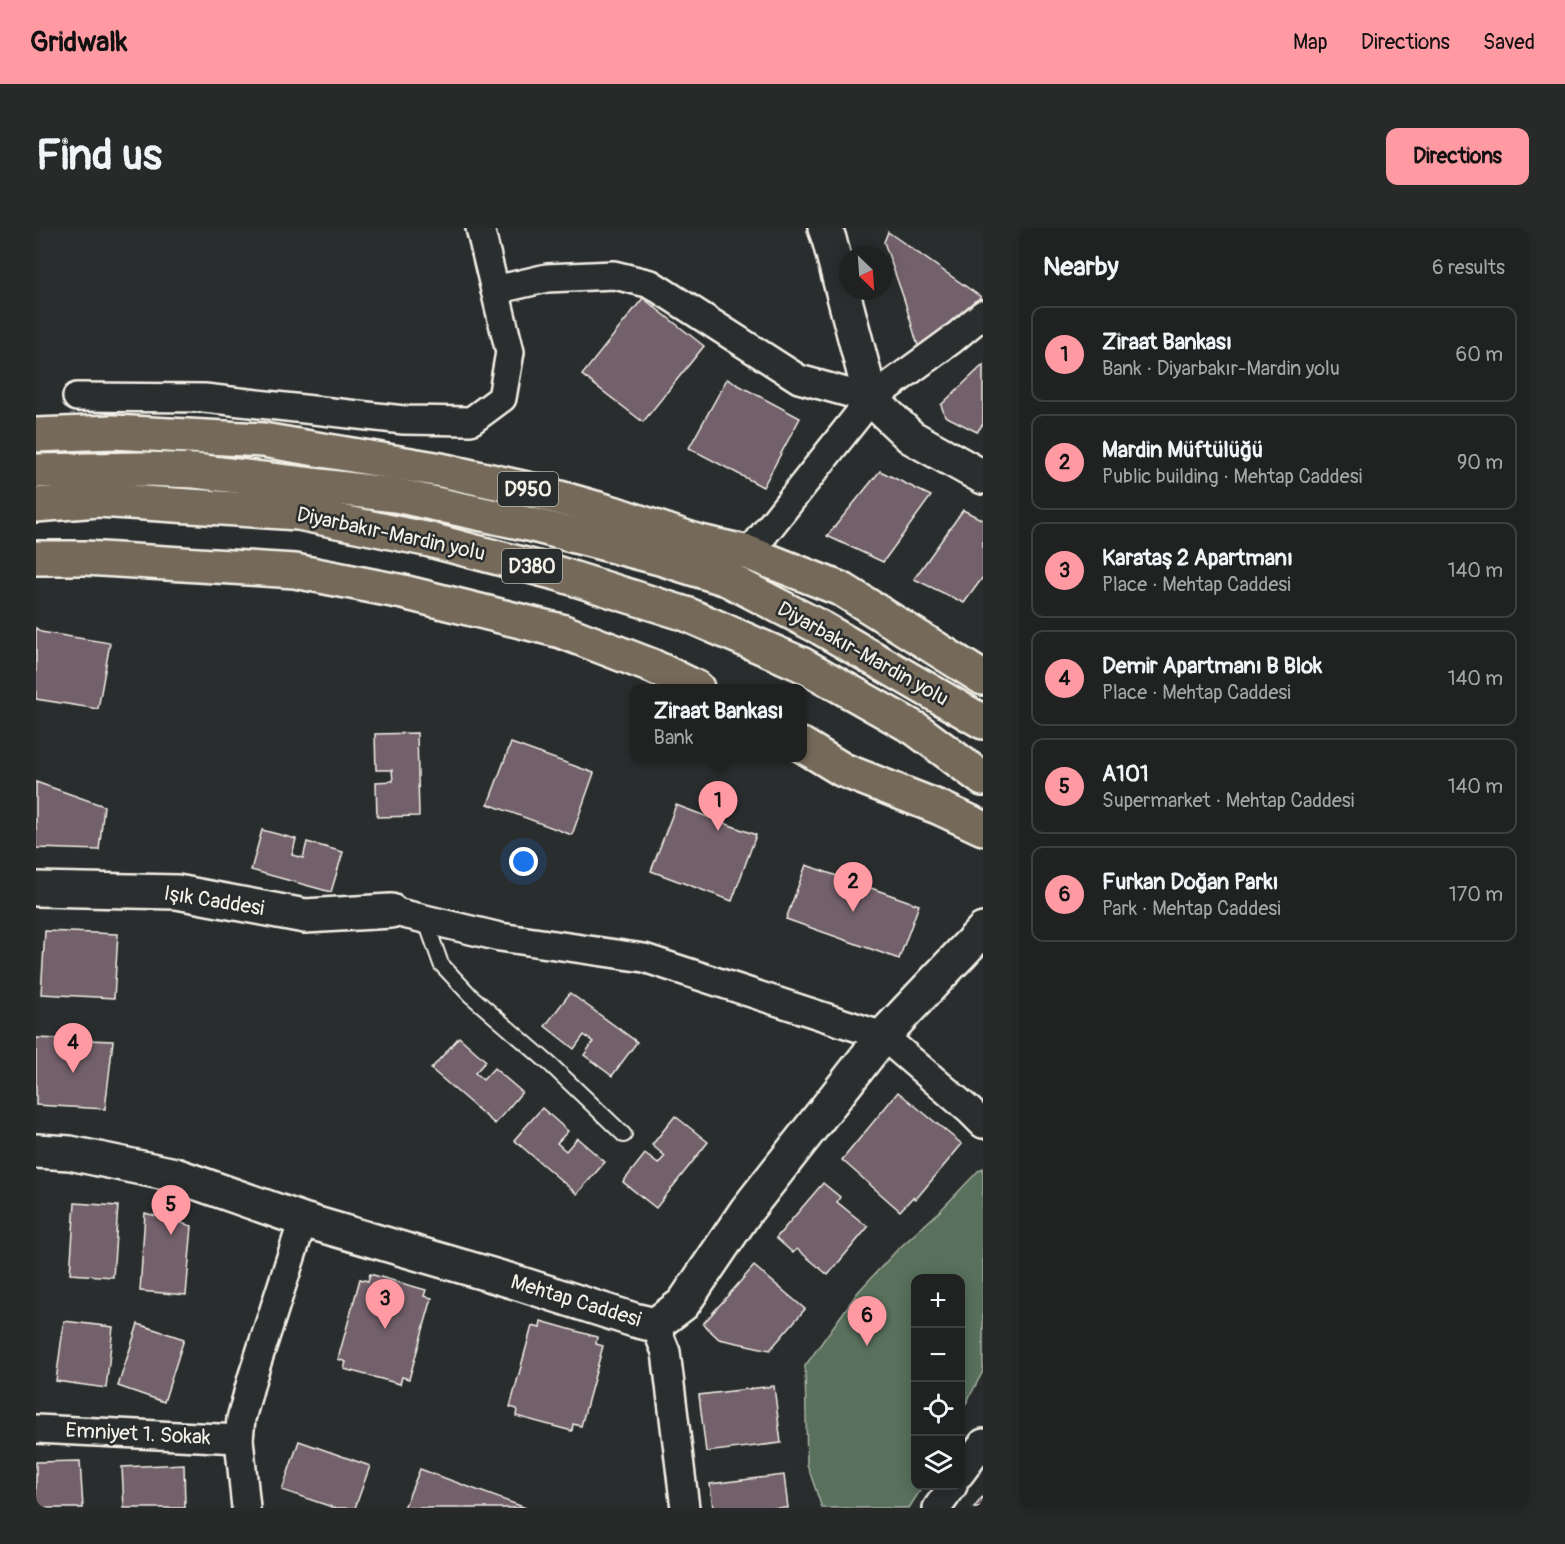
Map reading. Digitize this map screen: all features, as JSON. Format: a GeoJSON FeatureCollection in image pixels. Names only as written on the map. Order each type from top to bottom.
{"type":"FeatureCollection","features":[{"type":"Feature","properties":{"kind":"highway","name":"D950"},"geometry":{"type":"LineString","coordinates":[[36,435],[113,432],[263,441],[441,470],[532,490],[613,513],[696,541],[749,553],[843,590],[983,678]]}},
{"type":"Feature","properties":{"kind":"highway","name":"Diyarbakır-Mardin yolu"},"geometry":{"type":"LineString","coordinates":[[36,471],[145,469],[195,471],[395,495],[533,525],[660,558],[727,579],[821,628],[983,722]]}},
{"type":"Feature","properties":{"kind":"highway","name":"Diyarbakır-Mardin yolu"},"geometry":{"type":"LineString","coordinates":[[36,505],[98,500],[298,513],[430,540],[556,573],[686,614],[803,665],[916,729],[983,779]]}},
{"type":"Feature","properties":{"kind":"highway"},"geometry":{"type":"LineString","coordinates":[[36,558],[85,558],[295,571],[382,588],[561,631],[652,666],[689,684]]}},
{"type":"Feature","properties":{"kind":"highway"},"geometry":{"type":"LineString","coordinates":[[807,748],[843,770],[940,807],[983,828]]}},
{"type":"Feature","properties":{"kind":"street"},"geometry":{"type":"LineString","coordinates":[[77,397],[204,398],[404,420],[471,422],[502,398],[510,352],[480,228]]}},
{"type":"Feature","properties":{"kind":"street"},"geometry":{"type":"LineString","coordinates":[[825,228],[871,399]]}},
{"type":"Feature","properties":{"kind":"street"},"geometry":{"type":"LineString","coordinates":[[495,290],[547,278],[614,275],[651,284],[799,379],[871,399],[911,437],[983,477]]}},
{"type":"Feature","properties":{"kind":"street"},"geometry":{"type":"LineString","coordinates":[[749,553],[871,399],[983,314]]}},
{"type":"Feature","properties":{"kind":"street","name":"Işık Caddesi"},"geometry":{"type":"LineString","coordinates":[[36,889],[177,892],[305,916],[391,911]]}},
{"type":"Feature","properties":{"kind":"street"},"geometry":{"type":"LineString","coordinates":[[391,911],[500,937],[644,958],[883,1036],[970,1110],[983,1124]]}},
{"type":"Feature","properties":{"kind":"street","name":"Mehtap Caddesi"},"geometry":{"type":"LineString","coordinates":[[36,1151],[70,1153],[175,1175],[303,1220],[655,1325],[683,1304],[746,1211],[883,1036],[983,930]]}},
{"type":"Feature","properties":{"kind":"street"},"geometry":{"type":"LineString","coordinates":[[246,1508],[239,1439],[241,1419],[303,1220]]}},
{"type":"Feature","properties":{"kind":"street"},"geometry":{"type":"LineString","coordinates":[[655,1325],[666,1352],[686,1508]]}},
{"type":"Feature","properties":{"kind":"street","name":"Emniyet 1. Sokak"},"geometry":{"type":"LineString","coordinates":[[36,1429],[239,1439]]}},
{"type":"Feature","properties":{"kind":"street"},"geometry":{"type":"LineString","coordinates":[[965,1467],[983,1443]]}},
{"type":"Feature","properties":{"kind":"street"},"geometry":{"type":"LineString","coordinates":[[937,1508],[950,1490]]}},
{"type":"Feature","properties":{"kind":"lane"},"geometry":{"type":"LineString","coordinates":[[425,919],[441,964],[470,995],[552,1066],[624,1135]]}},
{"type":"Feature","properties":{"kind":"green space"},"geometry":{"type":"Polygon","coordinates":[[[983,1168],[983,1371],[965,1405],[965,1274],[911,1274],[911,1490],[920,1490],[909,1508],[822,1508],[807,1464],[805,1366],[858,1292],[897,1250],[939,1212],[983,1168]]]}},
{"type":"Feature","properties":{"kind":"building"},"geometry":{"type":"Polygon","coordinates":[[[888,232],[981,297],[920,353],[893,268],[893,246],[885,246],[884,242],[888,232]]]}},
{"type":"Feature","properties":{"kind":"building"},"geometry":{"type":"Polygon","coordinates":[[[643,298],[704,346],[643,422],[582,375],[643,298]]]}},
{"type":"Feature","properties":{"kind":"building"},"geometry":{"type":"Polygon","coordinates":[[[983,365],[983,424],[977,432],[945,416],[941,405],[983,365]]]}},
{"type":"Feature","properties":{"kind":"building"},"geometry":{"type":"Polygon","coordinates":[[[727,379],[800,418],[763,487],[689,448],[727,379]]]}},
{"type":"Feature","properties":{"kind":"building"},"geometry":{"type":"Polygon","coordinates":[[[880,471],[931,496],[883,562],[827,536],[880,471]]]}},
{"type":"Feature","properties":{"kind":"building"},"geometry":{"type":"Polygon","coordinates":[[[963,510],[983,520],[983,577],[964,603],[914,579],[963,510]]]}},
{"type":"Feature","properties":{"kind":"building"},"geometry":{"type":"Polygon","coordinates":[[[36,628],[41,632],[110,643],[98,709],[36,699],[36,628]]]}},
{"type":"Feature","properties":{"kind":"building"},"geometry":{"type":"Polygon","coordinates":[[[417,733],[419,816],[377,817],[376,782],[393,781],[392,770],[376,770],[375,734],[417,733]]]}},
{"type":"Feature","properties":{"kind":"building"},"geometry":{"type":"Polygon","coordinates":[[[511,743],[594,773],[572,835],[488,804],[511,743]]]}},
{"type":"Feature","properties":{"kind":"building"},"geometry":{"type":"Polygon","coordinates":[[[36,782],[104,806],[99,850],[36,848],[36,782]]]}},
{"type":"Feature","properties":{"kind":"building"},"geometry":{"type":"Polygon","coordinates":[[[676,805],[756,835],[732,901],[651,871],[676,805]]]}},
{"type":"Feature","properties":{"kind":"building"},"geometry":{"type":"Polygon","coordinates":[[[262,830],[296,839],[292,855],[303,858],[307,842],[343,852],[331,892],[251,870],[262,830]]]}},
{"type":"Feature","properties":{"kind":"building"},"geometry":{"type":"Polygon","coordinates":[[[806,865],[919,905],[899,959],[786,919],[806,865]]]}},
{"type":"Feature","properties":{"kind":"building"},"geometry":{"type":"Polygon","coordinates":[[[45,931],[118,934],[114,998],[41,994],[45,931]]]}},
{"type":"Feature","properties":{"kind":"building"},"geometry":{"type":"Polygon","coordinates":[[[570,993],[637,1042],[612,1076],[584,1055],[593,1042],[584,1035],[574,1049],[545,1026],[570,993]]]}},
{"type":"Feature","properties":{"kind":"building"},"geometry":{"type":"Polygon","coordinates":[[[459,1037],[486,1061],[475,1073],[483,1080],[494,1068],[522,1092],[495,1124],[431,1069],[459,1037]]]}},
{"type":"Feature","properties":{"kind":"building"},"geometry":{"type":"Polygon","coordinates":[[[36,1038],[113,1041],[105,1109],[36,1105],[36,1038]]]}},
{"type":"Feature","properties":{"kind":"building"},"geometry":{"type":"Polygon","coordinates":[[[898,1092],[962,1144],[916,1199],[913,1197],[900,1211],[842,1160],[898,1092]]]}},
{"type":"Feature","properties":{"kind":"building"},"geometry":{"type":"Polygon","coordinates":[[[542,1108],[568,1131],[557,1143],[566,1151],[577,1138],[605,1162],[577,1194],[514,1140],[542,1108]]]}},
{"type":"Feature","properties":{"kind":"building"},"geometry":{"type":"Polygon","coordinates":[[[675,1116],[708,1142],[656,1208],[623,1182],[645,1154],[658,1164],[665,1156],[652,1145],[675,1116]]]}},
{"type":"Feature","properties":{"kind":"building"},"geometry":{"type":"Polygon","coordinates":[[[823,1183],[840,1197],[837,1202],[868,1227],[828,1275],[797,1249],[793,1253],[776,1238],[823,1183]]]}},
{"type":"Feature","properties":{"kind":"building"},"geometry":{"type":"Polygon","coordinates":[[[75,1203],[118,1206],[113,1277],[70,1274],[75,1203]]]}},
{"type":"Feature","properties":{"kind":"building"},"geometry":{"type":"Polygon","coordinates":[[[145,1213],[192,1226],[186,1295],[140,1291],[145,1213]]]}},
{"type":"Feature","properties":{"kind":"building"},"geometry":{"type":"Polygon","coordinates":[[[754,1266],[805,1309],[770,1350],[719,1339],[703,1324],[754,1266]]]}},
{"type":"Feature","properties":{"kind":"building"},"geometry":{"type":"Polygon","coordinates":[[[370,1274],[426,1290],[424,1296],[432,1298],[409,1379],[402,1377],[400,1384],[344,1369],[346,1362],[338,1359],[360,1279],[368,1281],[370,1274]]]}},
{"type":"Feature","properties":{"kind":"building"},"geometry":{"type":"Polygon","coordinates":[[[64,1321],[113,1327],[106,1388],[56,1381],[64,1321]]]}},
{"type":"Feature","properties":{"kind":"building"},"geometry":{"type":"Polygon","coordinates":[[[541,1321],[597,1337],[596,1344],[603,1346],[581,1426],[573,1424],[572,1431],[516,1416],[517,1409],[510,1407],[532,1326],[540,1328],[541,1321]]]}},
{"type":"Feature","properties":{"kind":"building"},"geometry":{"type":"Polygon","coordinates":[[[138,1324],[184,1339],[164,1402],[118,1386],[138,1324]]]}},
{"type":"Feature","properties":{"kind":"building"},"geometry":{"type":"Polygon","coordinates":[[[774,1386],[781,1443],[706,1452],[699,1395],[774,1386]]]}},
{"type":"Feature","properties":{"kind":"building"},"geometry":{"type":"Polygon","coordinates":[[[299,1441],[370,1466],[355,1508],[335,1508],[282,1490],[299,1441]]]}},
{"type":"Feature","properties":{"kind":"building"},"geometry":{"type":"Polygon","coordinates":[[[80,1461],[83,1508],[36,1508],[36,1462],[80,1461]]]}},
{"type":"Feature","properties":{"kind":"building"},"geometry":{"type":"Polygon","coordinates":[[[184,1464],[185,1508],[124,1508],[122,1467],[184,1464]]]}},
{"type":"Feature","properties":{"kind":"building"},"geometry":{"type":"Polygon","coordinates":[[[420,1469],[526,1508],[404,1508],[420,1469]]]}},
{"type":"Feature","properties":{"kind":"building"},"geometry":{"type":"Polygon","coordinates":[[[784,1475],[788,1508],[713,1508],[710,1484],[784,1475]]]}},
{"type":"Feature","properties":{"kind":"building"},"geometry":{"type":"Polygon","coordinates":[[[983,1496],[983,1508],[974,1508],[983,1496]]]}},
{"type":"Feature","properties":{"kind":"place","name":"Ziraat Bankası"},"geometry":{"type":"Point","coordinates":[718,831]}},
{"type":"Feature","properties":{"kind":"place","name":"Mardin Müftülüğü"},"geometry":{"type":"Point","coordinates":[853,912]}},
{"type":"Feature","properties":{"kind":"place","name":"Demir Apartmanı B Blok"},"geometry":{"type":"Point","coordinates":[73,1073]}},
{"type":"Feature","properties":{"kind":"place","name":"A101"},"geometry":{"type":"Point","coordinates":[171,1235]}},
{"type":"Feature","properties":{"kind":"place","name":"Karataş 2 Apartmanı"},"geometry":{"type":"Point","coordinates":[385,1329]}},
{"type":"Feature","properties":{"kind":"place","name":"Furkan Doğan Parkı"},"geometry":{"type":"Point","coordinates":[867,1346]}}]}
